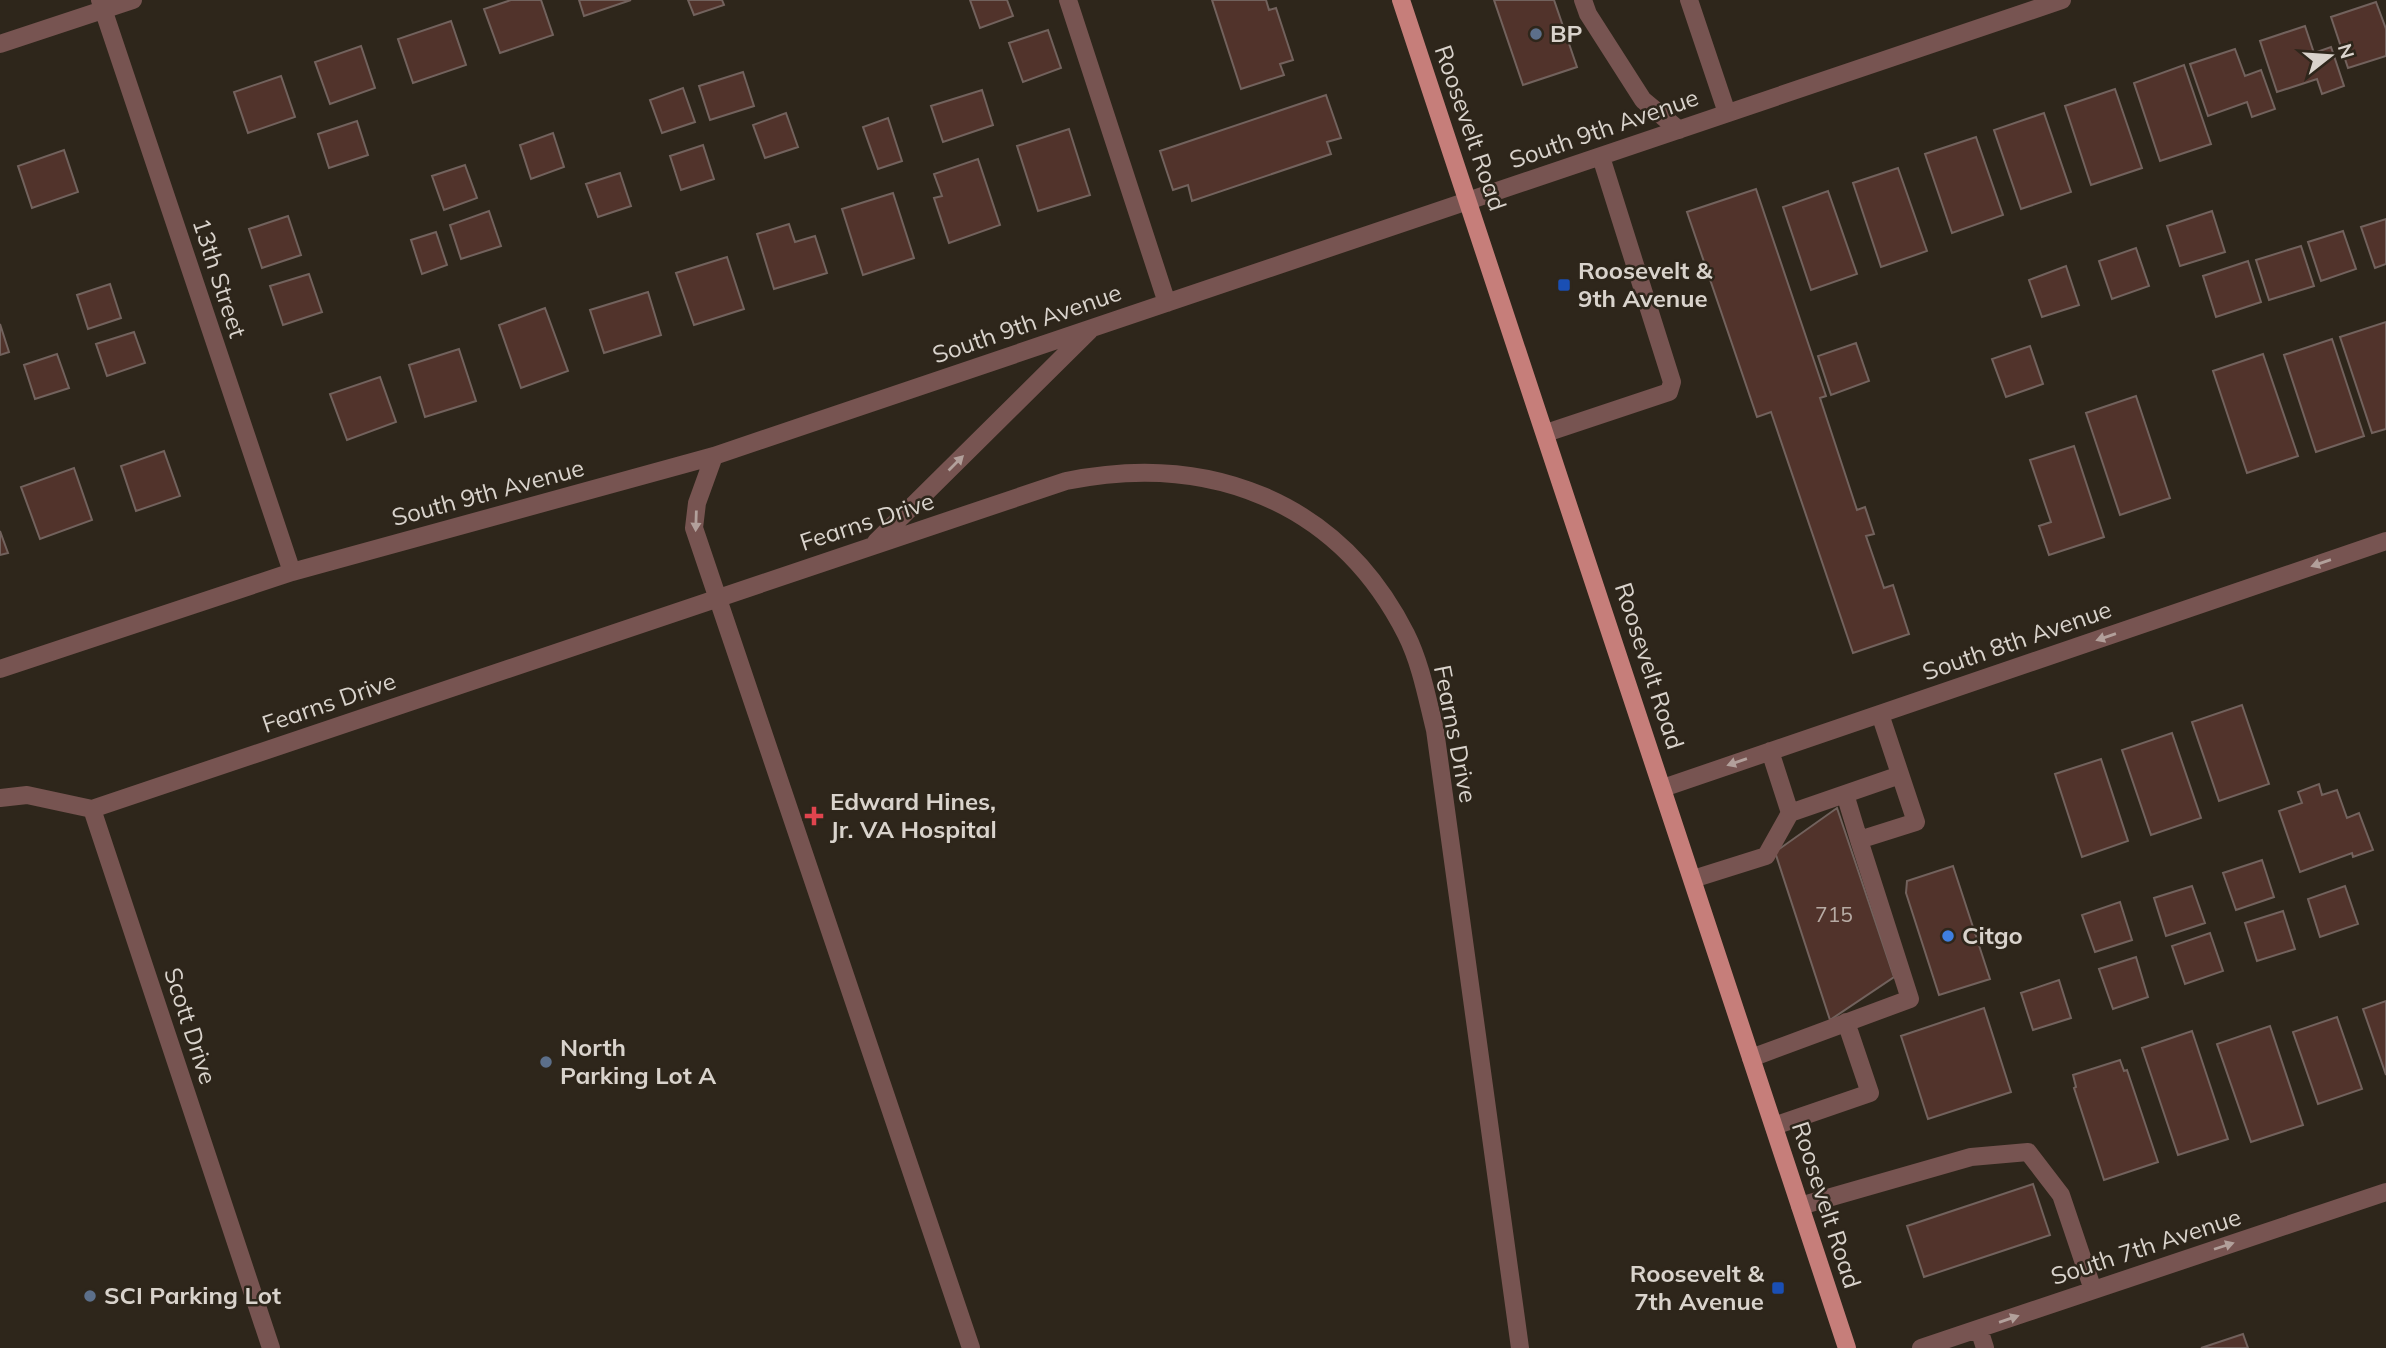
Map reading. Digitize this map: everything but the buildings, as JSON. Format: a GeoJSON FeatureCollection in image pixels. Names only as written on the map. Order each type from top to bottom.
{"type":"FeatureCollection","features":[{"type":"Feature","properties":{"kind":"main road","name":"Roosevelt Road"},"geometry":{"type":"LineString","coordinates":[[1401,0],[1847,1348]]}},
{"type":"Feature","properties":{"kind":"street"},"geometry":{"type":"LineString","coordinates":[[0,44],[102,5],[133,0]]}},
{"type":"Feature","properties":{"kind":"street"},"geometry":{"type":"LineString","coordinates":[[1068,0],[1167,303]]}},
{"type":"Feature","properties":{"kind":"street"},"geometry":{"type":"LineString","coordinates":[[1583,0],[1588,14],[1643,100],[1678,130]]}},
{"type":"Feature","properties":{"kind":"street"},"geometry":{"type":"LineString","coordinates":[[1689,0],[1727,113]]}},
{"type":"Feature","properties":{"kind":"street","name":"South 9th Avenue"},"geometry":{"type":"LineString","coordinates":[[0,669],[292,572],[714,456],[2062,0]]}},
{"type":"Feature","properties":{"kind":"street","name":"13th Street"},"geometry":{"type":"LineString","coordinates":[[102,5],[292,572]]}},
{"type":"Feature","properties":{"kind":"street"},"geometry":{"type":"LineString","coordinates":[[1546,433],[1669,392],[1672,382],[1601,157]]}},
{"type":"Feature","properties":{"kind":"street"},"geometry":{"type":"LineString","coordinates":[[873,545],[1093,327]]}},
{"type":"Feature","properties":{"kind":"street"},"geometry":{"type":"LineString","coordinates":[[714,456],[697,503],[694,528],[971,1348]]}},
{"type":"Feature","properties":{"kind":"street","name":"Fearns Drive"},"geometry":{"type":"LineString","coordinates":[[92,809],[1066,481],[1108,473],[1149,471],[1189,474],[1262,495],[1325,534],[1381,594],[1406,634],[1423,678],[1435,730],[1520,1348]]}},
{"type":"Feature","properties":{"kind":"street","name":"South 8th Avenue"},"geometry":{"type":"LineString","coordinates":[[1663,788],[2386,541]]}},
{"type":"Feature","properties":{"kind":"street"},"geometry":{"type":"LineString","coordinates":[[1859,840],[1916,822],[1880,714]]}},
{"type":"Feature","properties":{"kind":"street"},"geometry":{"type":"LineString","coordinates":[[1770,751],[1790,813]]}},
{"type":"Feature","properties":{"kind":"street"},"geometry":{"type":"LineString","coordinates":[[1693,879],[1766,856],[1790,813],[1900,775]]}},
{"type":"Feature","properties":{"kind":"street"},"geometry":{"type":"LineString","coordinates":[[1751,1058],[1910,999],[1845,794]]}},
{"type":"Feature","properties":{"kind":"street"},"geometry":{"type":"LineString","coordinates":[[0,798],[27,795],[92,809]]}},
{"type":"Feature","properties":{"kind":"street","name":"Scott Drive"},"geometry":{"type":"LineString","coordinates":[[92,809],[271,1348]]}},
{"type":"Feature","properties":{"kind":"street"},"geometry":{"type":"LineString","coordinates":[[1774,1126],[1870,1093],[1846,1023]]}},
{"type":"Feature","properties":{"kind":"street"},"geometry":{"type":"LineString","coordinates":[[1800,1206],[1971,1157],[2028,1152],[2060,1195],[2093,1290]]}},
{"type":"Feature","properties":{"kind":"street","name":"South 7th Avenue"},"geometry":{"type":"LineString","coordinates":[[1921,1348],[2386,1192]]}},
{"type":"Feature","properties":{"kind":"street"},"geometry":{"type":"LineString","coordinates":[[1979,1329],[1985,1348]]}},
{"type":"Feature","properties":{"kind":"place","name":"BP"},"geometry":{"type":"Point","coordinates":[1536,34]}},
{"type":"Feature","properties":{"kind":"place","name":"Roosevelt & 9th Avenue"},"geometry":{"type":"Point","coordinates":[1564,285]}},
{"type":"Feature","properties":{"kind":"place","name":"Edward Hines, Jr. VA Hospital"},"geometry":{"type":"Point","coordinates":[814,816]}},
{"type":"Feature","properties":{"kind":"place","name":"Citgo"},"geometry":{"type":"Point","coordinates":[1948,936]}},
{"type":"Feature","properties":{"kind":"place","name":"North Parking Lot A"},"geometry":{"type":"Point","coordinates":[546,1062]}},
{"type":"Feature","properties":{"kind":"place","name":"Roosevelt & 7th Avenue"},"geometry":{"type":"Point","coordinates":[1778,1288]}},
{"type":"Feature","properties":{"kind":"place","name":"SCI Parking Lot"},"geometry":{"type":"Point","coordinates":[90,1296]}}]}
